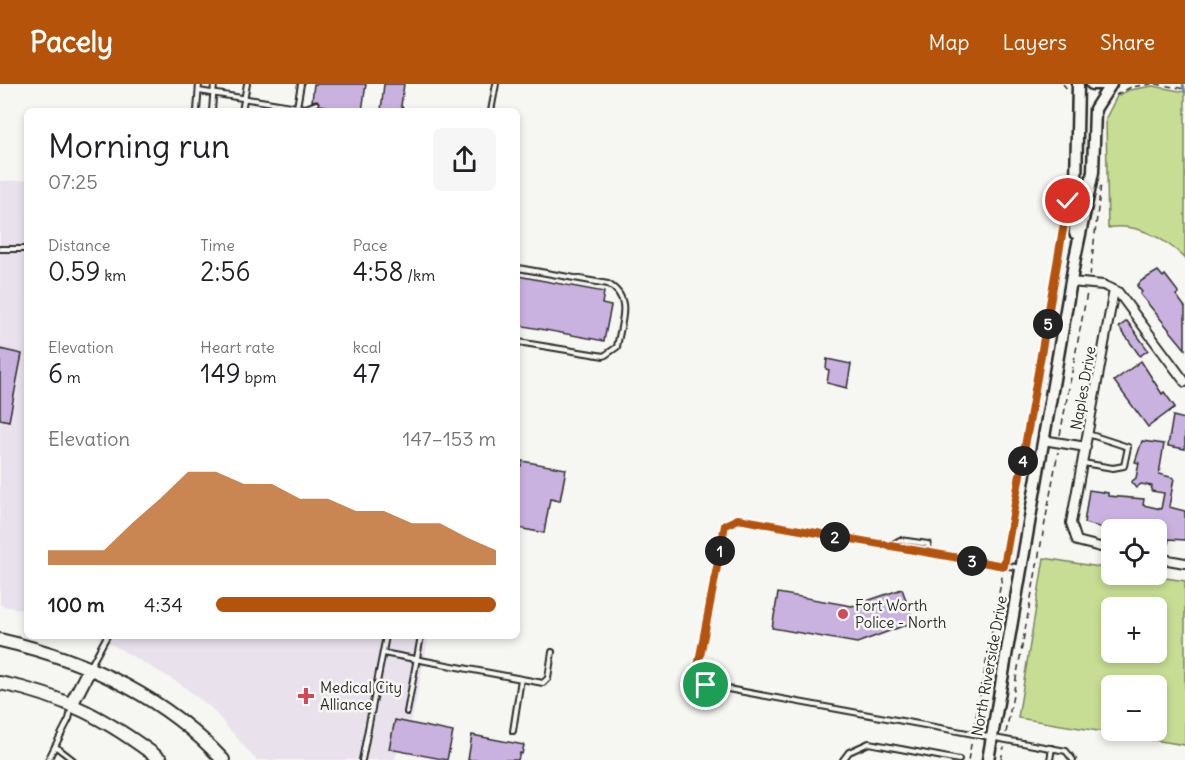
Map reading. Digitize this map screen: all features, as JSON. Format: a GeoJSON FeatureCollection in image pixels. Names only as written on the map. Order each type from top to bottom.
{"type":"FeatureCollection","features":[{"type":"Feature","properties":{"kind":"main road"},"geometry":{"type":"LineString","coordinates":[[1092,84],[1111,84]]}},
{"type":"Feature","properties":{"kind":"main road","name":"North Riverside Drive"},"geometry":{"type":"LineString","coordinates":[[988,760],[1075,258],[1093,172],[1095,109],[1111,84]]}},
{"type":"Feature","properties":{"kind":"main road","name":"North Riverside Drive"},"geometry":{"type":"LineString","coordinates":[[1074,88],[1075,258]]}},
{"type":"Feature","properties":{"kind":"main road"},"geometry":{"type":"LineString","coordinates":[[0,640],[41,650],[90,668],[152,701],[209,745],[223,760]]}},
{"type":"Feature","properties":{"kind":"main road"},"geometry":{"type":"LineString","coordinates":[[72,703],[90,668]]}},
{"type":"Feature","properties":{"kind":"main road"},"geometry":{"type":"LineString","coordinates":[[0,682],[38,690],[72,703],[133,739],[161,760]]}},
{"type":"Feature","properties":{"kind":"street"},"geometry":{"type":"LineString","coordinates":[[1071,282],[1103,285],[1118,292],[1185,381]]}},
{"type":"Feature","properties":{"kind":"street","name":"Naples Drive"},"geometry":{"type":"LineString","coordinates":[[1043,440],[1086,447],[1114,290]]}},
{"type":"Feature","properties":{"kind":"street"},"geometry":{"type":"LineString","coordinates":[[1086,447],[1071,523],[1077,541],[1101,547]]}},
{"type":"Feature","properties":{"kind":"street"},"geometry":{"type":"LineString","coordinates":[[1167,560],[1185,563]]}},
{"type":"Feature","properties":{"kind":"lane"},"geometry":{"type":"LineString","coordinates":[[197,108],[199,84]]}},
{"type":"Feature","properties":{"kind":"lane"},"geometry":{"type":"LineString","coordinates":[[212,108],[214,84]]}},
{"type":"Feature","properties":{"kind":"lane"},"geometry":{"type":"LineString","coordinates":[[243,108],[247,84]]}},
{"type":"Feature","properties":{"kind":"lane"},"geometry":{"type":"LineString","coordinates":[[296,108],[301,84]]}},
{"type":"Feature","properties":{"kind":"lane"},"geometry":{"type":"LineString","coordinates":[[492,108],[496,84]]}},
{"type":"Feature","properties":{"kind":"lane"},"geometry":{"type":"LineString","coordinates":[[199,92],[291,108]]}},
{"type":"Feature","properties":{"kind":"lane"},"geometry":{"type":"LineString","coordinates":[[306,108],[316,104]]}},
{"type":"Feature","properties":{"kind":"lane"},"geometry":{"type":"LineString","coordinates":[[0,249],[24,249]]}},
{"type":"Feature","properties":{"kind":"lane"},"geometry":{"type":"LineString","coordinates":[[520,268],[608,284],[620,291],[624,300],[618,347],[613,353],[595,356],[520,342]]}},
{"type":"Feature","properties":{"kind":"lane"},"geometry":{"type":"LineString","coordinates":[[1083,463],[1113,468],[1124,466],[1128,447],[1088,434]]}},
{"type":"Feature","properties":{"kind":"lane"},"geometry":{"type":"LineString","coordinates":[[1021,568],[738,519],[725,525],[697,672],[706,685],[1052,748],[1066,751],[1073,760]]}},
{"type":"Feature","properties":{"kind":"lane"},"geometry":{"type":"LineString","coordinates":[[889,546],[900,540],[928,544],[929,553]]}},
{"type":"Feature","properties":{"kind":"lane"},"geometry":{"type":"LineString","coordinates":[[90,668],[105,639]]}},
{"type":"Feature","properties":{"kind":"lane"},"geometry":{"type":"LineString","coordinates":[[362,760],[385,639]]}},
{"type":"Feature","properties":{"kind":"lane"},"geometry":{"type":"LineString","coordinates":[[407,712],[420,639]]}},
{"type":"Feature","properties":{"kind":"lane"},"geometry":{"type":"LineString","coordinates":[[383,653],[543,683],[547,681],[552,652]]}},
{"type":"Feature","properties":{"kind":"lane"},"geometry":{"type":"LineString","coordinates":[[513,731],[521,679]]}},
{"type":"Feature","properties":{"kind":"lane"},"geometry":{"type":"LineString","coordinates":[[48,760],[69,719],[72,703]]}},
{"type":"Feature","properties":{"kind":"lane"},"geometry":{"type":"LineString","coordinates":[[843,760],[849,752],[869,743],[958,760]]}},
{"type":"Feature","properties":{"kind":"lane"},"geometry":{"type":"LineString","coordinates":[[55,746],[73,760]]}},
{"type":"Feature","properties":{"kind":"lane"},"geometry":{"type":"LineString","coordinates":[[1050,760],[1052,748]]}},
{"type":"Feature","properties":{"kind":"path"},"geometry":{"type":"LineString","coordinates":[[1063,84],[1074,88]]}},
{"type":"Feature","properties":{"kind":"path"},"geometry":{"type":"LineString","coordinates":[[1114,97],[1122,90],[1152,84]]}},
{"type":"Feature","properties":{"kind":"path"},"geometry":{"type":"LineString","coordinates":[[1156,84],[1185,89]]}},
{"type":"Feature","properties":{"kind":"path"},"geometry":{"type":"LineString","coordinates":[[968,760],[1065,225]]}},
{"type":"Feature","properties":{"kind":"shaded area"},"geometry":{"type":"Polygon","coordinates":[[[24,180],[24,610],[0,605],[0,181],[24,180]]]}},
{"type":"Feature","properties":{"kind":"shaded area","name":"Medical City Alliance"},"geometry":{"type":"Polygon","coordinates":[[[102,639],[428,639],[413,715],[394,760],[256,760],[211,708],[179,683],[102,639]]]}},
{"type":"Feature","properties":{"kind":"green space"},"geometry":{"type":"Polygon","coordinates":[[[1153,86],[1185,92],[1185,258],[1169,244],[1140,230],[1129,227],[1108,228],[1106,118],[1117,96],[1129,90],[1153,86]]]}},
{"type":"Feature","properties":{"kind":"green space"},"geometry":{"type":"Polygon","coordinates":[[[1044,558],[1101,567],[1101,585],[1167,585],[1167,578],[1185,581],[1185,745],[1160,741],[1167,741],[1167,675],[1101,675],[1101,731],[1018,718],[1044,558]]]}},
{"type":"Feature","properties":{"kind":"building"},"geometry":{"type":"Polygon","coordinates":[[[314,84],[366,84],[362,108],[326,108],[317,100],[312,101],[314,84]]]}},
{"type":"Feature","properties":{"kind":"building"},"geometry":{"type":"Polygon","coordinates":[[[384,84],[404,84],[401,106],[403,108],[381,108],[384,84]]]}},
{"type":"Feature","properties":{"kind":"building"},"geometry":{"type":"Polygon","coordinates":[[[1158,271],[1163,277],[1165,275],[1179,293],[1176,295],[1185,307],[1185,349],[1140,294],[1142,292],[1137,286],[1158,271]]]}},
{"type":"Feature","properties":{"kind":"building"},"geometry":{"type":"Polygon","coordinates":[[[520,276],[604,292],[602,304],[611,306],[604,341],[520,325],[520,276]]]}},
{"type":"Feature","properties":{"kind":"building"},"geometry":{"type":"Polygon","coordinates":[[[1127,321],[1148,350],[1140,356],[1119,327],[1127,321]]]}},
{"type":"Feature","properties":{"kind":"building"},"geometry":{"type":"Polygon","coordinates":[[[0,349],[22,354],[9,421],[0,419],[0,349]]]}},
{"type":"Feature","properties":{"kind":"building"},"geometry":{"type":"Polygon","coordinates":[[[827,359],[851,364],[847,388],[827,383],[829,370],[826,369],[827,359]]]}},
{"type":"Feature","properties":{"kind":"building"},"geometry":{"type":"Polygon","coordinates":[[[1141,361],[1162,394],[1164,392],[1175,407],[1148,427],[1114,381],[1141,361]]]}},
{"type":"Feature","properties":{"kind":"building"},"geometry":{"type":"Polygon","coordinates":[[[1173,416],[1185,419],[1185,449],[1168,446],[1173,416]]]}},
{"type":"Feature","properties":{"kind":"building"},"geometry":{"type":"Polygon","coordinates":[[[1142,441],[1164,444],[1159,474],[1174,478],[1169,507],[1185,511],[1185,540],[1169,539],[1167,553],[1167,519],[1101,519],[1101,527],[1084,523],[1089,490],[1108,493],[1108,496],[1144,499],[1143,505],[1161,509],[1164,493],[1151,491],[1152,486],[1141,484],[1136,488],[1131,482],[1136,478],[1139,463],[1135,462],[1142,441]]]}},
{"type":"Feature","properties":{"kind":"building"},"geometry":{"type":"Polygon","coordinates":[[[522,461],[566,469],[560,501],[550,499],[544,533],[520,528],[522,461]]]}},
{"type":"Feature","properties":{"kind":"building","name":"Fort Worth Police - North"},"geometry":{"type":"Polygon","coordinates":[[[902,589],[914,622],[857,643],[772,628],[778,593],[852,606],[902,589]]]}},
{"type":"Feature","properties":{"kind":"building"},"geometry":{"type":"Polygon","coordinates":[[[395,720],[453,732],[447,760],[389,749],[395,720]]]}},
{"type":"Feature","properties":{"kind":"building"},"geometry":{"type":"Polygon","coordinates":[[[472,735],[524,745],[522,754],[520,753],[518,760],[468,760],[472,735]]]}},
{"type":"Feature","properties":{"kind":"waterway"},"geometry":{"type":"LineString","coordinates":[[1183,84],[1185,92]]}},
{"type":"Feature","properties":{"kind":"place","name":"Fort Worth Police - North"},"geometry":{"type":"Point","coordinates":[843,614]}},
{"type":"Feature","properties":{"kind":"place","name":"Medical City Alliance"},"geometry":{"type":"Point","coordinates":[306,696]}},
{"type":"Feature","properties":{"kind":"route"},"geometry":{"type":"LineString","coordinates":[[706,685],[697,672],[725,525],[731,521],[738,519],[1004,566],[1068,201]]}}]}
